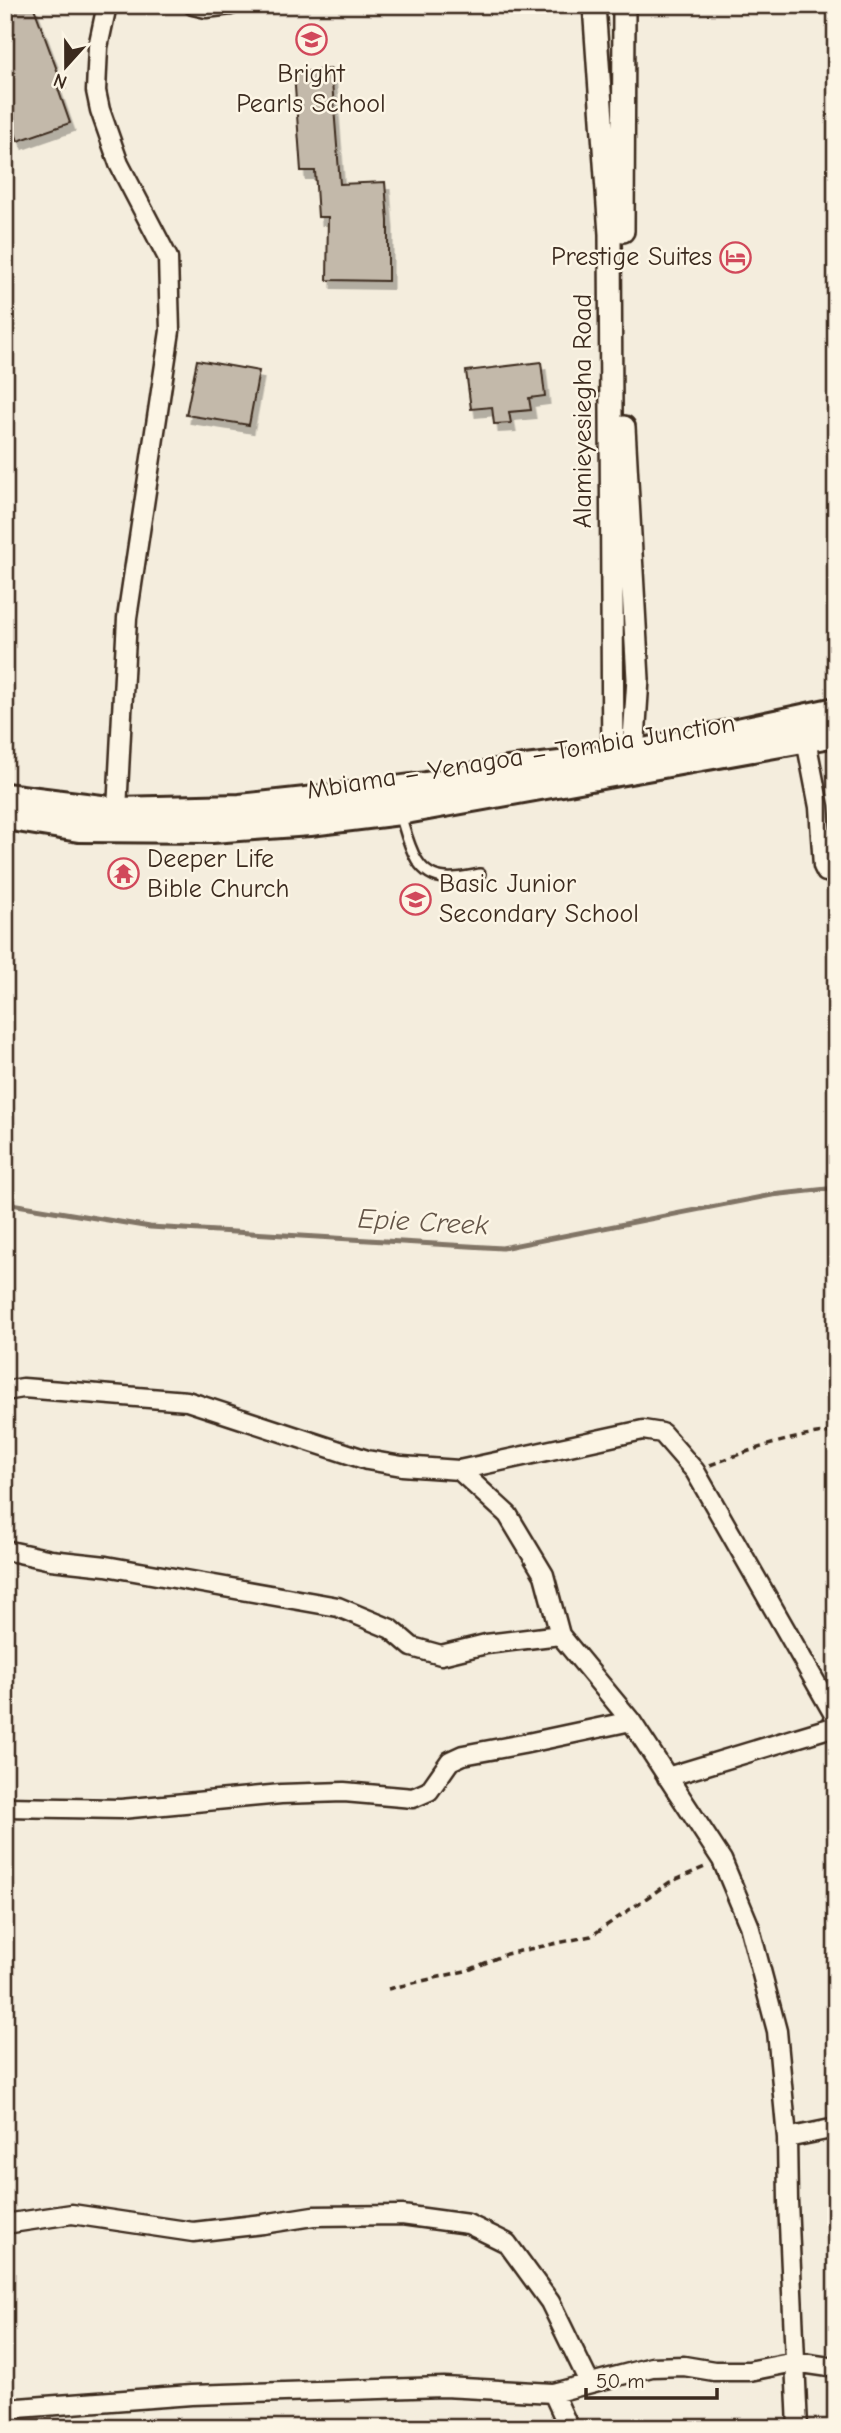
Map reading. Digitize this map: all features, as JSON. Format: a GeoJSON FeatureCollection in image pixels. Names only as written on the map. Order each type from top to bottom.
{"type":"FeatureCollection","features":[{"type":"Feature","properties":{"kind":"main road","name":"Mbiama – Yenagoa – Tombia Junction"},"geometry":{"type":"LineString","coordinates":[[5,817],[79,830],[212,830],[310,823],[400,812],[622,764],[836,710]]}},
{"type":"Feature","properties":{"kind":"main road","name":"Mbiama – Yenagoa – Tombia Junction"},"geometry":{"type":"LineString","coordinates":[[5,796],[117,810],[240,807],[426,785],[508,770],[622,764],[836,734]]}},
{"type":"Feature","properties":{"kind":"street"},"geometry":{"type":"LineString","coordinates":[[107,5],[97,47],[96,91],[119,164],[168,258],[170,331],[157,432],[127,618],[117,810]]}},
{"type":"Feature","properties":{"kind":"street"},"geometry":{"type":"LineString","coordinates":[[193,5],[206,8],[231,5]]}},
{"type":"Feature","properties":{"kind":"street","name":"Alamieyesiegha Road"},"geometry":{"type":"LineString","coordinates":[[594,5],[610,234],[622,764]]}},
{"type":"Feature","properties":{"kind":"street","name":"Alamieyesiegha Road"},"geometry":{"type":"LineString","coordinates":[[622,764],[638,679],[624,430],[624,5]]}},
{"type":"Feature","properties":{"kind":"street"},"geometry":{"type":"LineString","coordinates":[[806,740],[819,807],[823,866],[826,872],[836,874]]}},
{"type":"Feature","properties":{"kind":"street"},"geometry":{"type":"LineString","coordinates":[[5,1391],[23,1388],[187,1401],[367,1460],[459,1471],[643,1430],[662,1433],[695,1471],[836,1718]]}},
{"type":"Feature","properties":{"kind":"street"},"geometry":{"type":"LineString","coordinates":[[459,1471],[508,1515],[544,1574],[560,1635],[631,1721],[722,1860],[748,1925],[777,2031],[787,2138],[798,2428]]}},
{"type":"Feature","properties":{"kind":"street"},"geometry":{"type":"LineString","coordinates":[[5,1550],[338,1607],[391,1629],[412,1647],[441,1655],[486,1644],[560,1635]]}},
{"type":"Feature","properties":{"kind":"street"},"geometry":{"type":"LineString","coordinates":[[5,1807],[121,1809],[281,1794],[344,1793],[413,1798],[429,1791],[450,1760],[463,1755],[523,1745],[631,1721]]}},
{"type":"Feature","properties":{"kind":"street"},"geometry":{"type":"LineString","coordinates":[[667,1777],[836,1726]]}},
{"type":"Feature","properties":{"kind":"street"},"geometry":{"type":"LineString","coordinates":[[787,2138],[836,2128]]}},
{"type":"Feature","properties":{"kind":"street"},"geometry":{"type":"LineString","coordinates":[[5,2224],[72,2214],[193,2232],[313,2216],[402,2215],[468,2224],[507,2243],[550,2302],[589,2382]]}},
{"type":"Feature","properties":{"kind":"street"},"geometry":{"type":"LineString","coordinates":[[5,2409],[191,2395],[431,2387],[553,2393],[652,2367],[684,2366],[714,2371],[749,2371],[795,2362],[836,2368]]}},
{"type":"Feature","properties":{"kind":"street"},"geometry":{"type":"LineString","coordinates":[[553,2393],[569,2428]]}},
{"type":"Feature","properties":{"kind":"lane"},"geometry":{"type":"LineString","coordinates":[[400,812],[412,854],[426,872],[447,878],[480,874]]}},
{"type":"Feature","properties":{"kind":"path"},"geometry":{"type":"LineString","coordinates":[[695,1471],[751,1450],[815,1433],[836,1432]]}},
{"type":"Feature","properties":{"kind":"path"},"geometry":{"type":"LineString","coordinates":[[388,1989],[469,1970],[506,1954],[591,1936],[670,1882],[722,1860]]}},
{"type":"Feature","properties":{"kind":"building"},"geometry":{"type":"Polygon","coordinates":[[[5,5],[33,5],[61,81],[56,83],[70,123],[18,141],[5,106],[5,5]]]}},
{"type":"Feature","properties":{"kind":"building"},"geometry":{"type":"Polygon","coordinates":[[[331,69],[340,184],[385,182],[388,281],[327,280],[328,217],[318,217],[315,171],[301,171],[294,73],[331,69]]]}},
{"type":"Feature","properties":{"kind":"building"},"geometry":{"type":"Polygon","coordinates":[[[197,360],[259,371],[249,425],[186,415],[197,360]]]}},
{"type":"Feature","properties":{"kind":"building"},"geometry":{"type":"Polygon","coordinates":[[[541,362],[545,396],[529,398],[531,410],[509,412],[511,423],[494,424],[492,407],[471,409],[466,371],[541,362]]]}},
{"type":"Feature","properties":{"kind":"waterway","name":"Epie Creek"},"geometry":{"type":"LineString","coordinates":[[5,1203],[150,1227],[502,1248],[772,1195],[836,1188]]}},
{"type":"Feature","properties":{"kind":"place","name":"Bright Pearls School"},"geometry":{"type":"Point","coordinates":[311,39]}},
{"type":"Feature","properties":{"kind":"place","name":"Prestige Suites"},"geometry":{"type":"Point","coordinates":[735,257]}},
{"type":"Feature","properties":{"kind":"place","name":"Deeper Life Bible Church"},"geometry":{"type":"Point","coordinates":[124,874]}},
{"type":"Feature","properties":{"kind":"place","name":"Basic Junior Secondary School"},"geometry":{"type":"Point","coordinates":[416,899]}}]}
